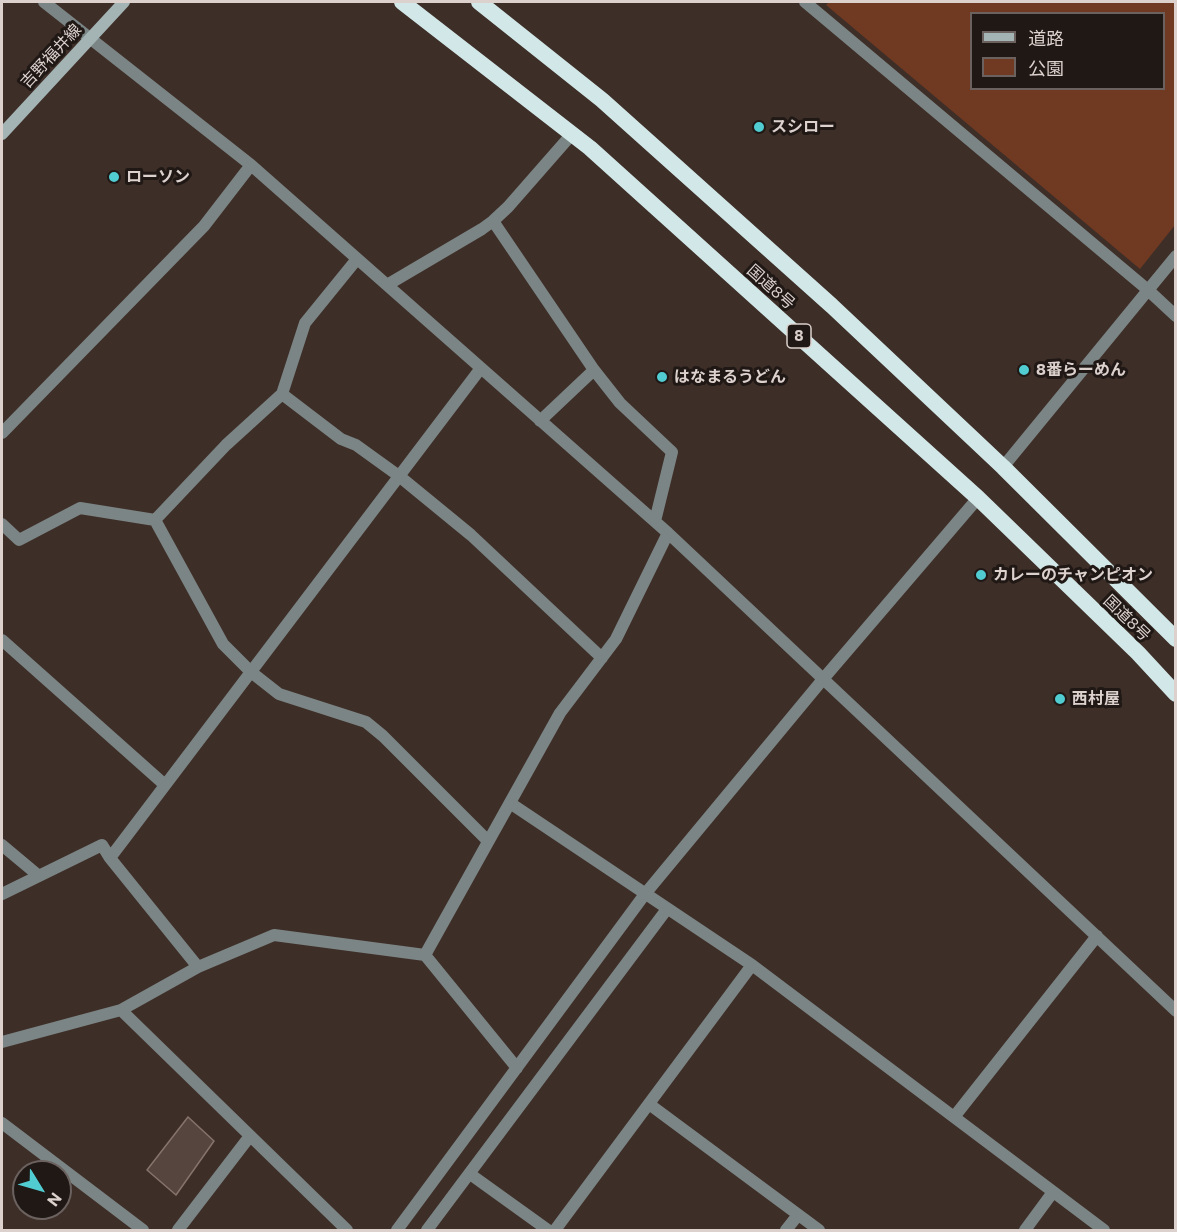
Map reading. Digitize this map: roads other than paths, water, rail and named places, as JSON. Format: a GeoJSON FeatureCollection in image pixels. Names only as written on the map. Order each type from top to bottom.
{"type":"FeatureCollection","features":[{"type":"Feature","properties":{"kind":"highway","name":"国道8号"},"geometry":{"type":"LineString","coordinates":[[402,2],[590,148],[978,498],[1138,653],[1176,694]]}},
{"type":"Feature","properties":{"kind":"highway","name":"国道8号"},"geometry":{"type":"LineString","coordinates":[[479,2],[602,100],[832,306],[1003,467],[1176,639]]}},
{"type":"Feature","properties":{"kind":"main road","name":"吉野福井線"},"geometry":{"type":"LineString","coordinates":[[2,134],[124,2]]}},
{"type":"Feature","properties":{"kind":"street"},"geometry":{"type":"LineString","coordinates":[[44,2],[250,165],[655,521],[1176,1011]]}},
{"type":"Feature","properties":{"kind":"street"},"geometry":{"type":"LineString","coordinates":[[806,2],[1176,316]]}},
{"type":"Feature","properties":{"kind":"street"},"geometry":{"type":"LineString","coordinates":[[387,285],[493,221],[572,134]]}},
{"type":"Feature","properties":{"kind":"street"},"geometry":{"type":"LineString","coordinates":[[2,433],[204,226],[250,165]]}},
{"type":"Feature","properties":{"kind":"street"},"geometry":{"type":"LineString","coordinates":[[493,221],[594,370],[620,403],[672,452],[655,521]]}},
{"type":"Feature","properties":{"kind":"street"},"geometry":{"type":"LineString","coordinates":[[1003,467],[1176,256]]}},
{"type":"Feature","properties":{"kind":"street"},"geometry":{"type":"LineString","coordinates":[[155,520],[226,445],[282,394],[305,323],[357,259]]}},
{"type":"Feature","properties":{"kind":"street"},"geometry":{"type":"LineString","coordinates":[[110,858],[481,368]]}},
{"type":"Feature","properties":{"kind":"street"},"geometry":{"type":"LineString","coordinates":[[540,421],[594,370]]}},
{"type":"Feature","properties":{"kind":"street"},"geometry":{"type":"LineString","coordinates":[[282,394],[341,440],[356,445],[399,476],[471,535],[602,658]]}},
{"type":"Feature","properties":{"kind":"street"},"geometry":{"type":"LineString","coordinates":[[397,1230],[645,894],[824,678],[978,498]]}},
{"type":"Feature","properties":{"kind":"street"},"geometry":{"type":"LineString","coordinates":[[2,524],[19,540],[80,508],[155,520]]}},
{"type":"Feature","properties":{"kind":"street"},"geometry":{"type":"LineString","coordinates":[[155,520],[223,644],[251,672],[279,694],[366,722],[383,736],[488,842]]}},
{"type":"Feature","properties":{"kind":"street"},"geometry":{"type":"LineString","coordinates":[[425,955],[560,713],[616,639],[668,533]]}},
{"type":"Feature","properties":{"kind":"street"},"geometry":{"type":"LineString","coordinates":[[2,640],[165,785]]}},
{"type":"Feature","properties":{"kind":"street"},"geometry":{"type":"LineString","coordinates":[[510,803],[752,965],[1104,1230]]}},
{"type":"Feature","properties":{"kind":"street"},"geometry":{"type":"LineString","coordinates":[[2,845],[39,876]]}},
{"type":"Feature","properties":{"kind":"street"},"geometry":{"type":"LineString","coordinates":[[2,894],[102,845],[198,967]]}},
{"type":"Feature","properties":{"kind":"street"},"geometry":{"type":"LineString","coordinates":[[427,1230],[667,909]]}},
{"type":"Feature","properties":{"kind":"street"},"geometry":{"type":"LineString","coordinates":[[2,1042],[121,1010],[198,967],[274,935],[425,955],[517,1068]]}},
{"type":"Feature","properties":{"kind":"street"},"geometry":{"type":"LineString","coordinates":[[954,1116],[1097,936]]}},
{"type":"Feature","properties":{"kind":"street"},"geometry":{"type":"LineString","coordinates":[[555,1230],[752,965]]}},
{"type":"Feature","properties":{"kind":"street"},"geometry":{"type":"LineString","coordinates":[[121,1010],[347,1230]]}},
{"type":"Feature","properties":{"kind":"street"},"geometry":{"type":"LineString","coordinates":[[649,1104],[819,1230]]}},
{"type":"Feature","properties":{"kind":"street"},"geometry":{"type":"LineString","coordinates":[[2,1123],[143,1230]]}},
{"type":"Feature","properties":{"kind":"street"},"geometry":{"type":"LineString","coordinates":[[178,1230],[250,1136]]}},
{"type":"Feature","properties":{"kind":"street"},"geometry":{"type":"LineString","coordinates":[[470,1174],[548,1230]]}},
{"type":"Feature","properties":{"kind":"street"},"geometry":{"type":"LineString","coordinates":[[1025,1230],[1053,1192]]}},
{"type":"Feature","properties":{"kind":"street"},"geometry":{"type":"LineString","coordinates":[[786,1230],[798,1215]]}},
{"type":"Feature","properties":{"kind":"place","name":"スシロー"},"geometry":{"type":"Point","coordinates":[759,127]}},
{"type":"Feature","properties":{"kind":"place","name":"ローソン"},"geometry":{"type":"Point","coordinates":[114,177]}},
{"type":"Feature","properties":{"kind":"place","name":"8番らーめん"},"geometry":{"type":"Point","coordinates":[1024,370]}},
{"type":"Feature","properties":{"kind":"place","name":"はなまるうどん"},"geometry":{"type":"Point","coordinates":[662,377]}},
{"type":"Feature","properties":{"kind":"place","name":"カレーのチャンピオン"},"geometry":{"type":"Point","coordinates":[981,575]}},
{"type":"Feature","properties":{"kind":"place","name":"西村屋"},"geometry":{"type":"Point","coordinates":[1060,699]}}]}
